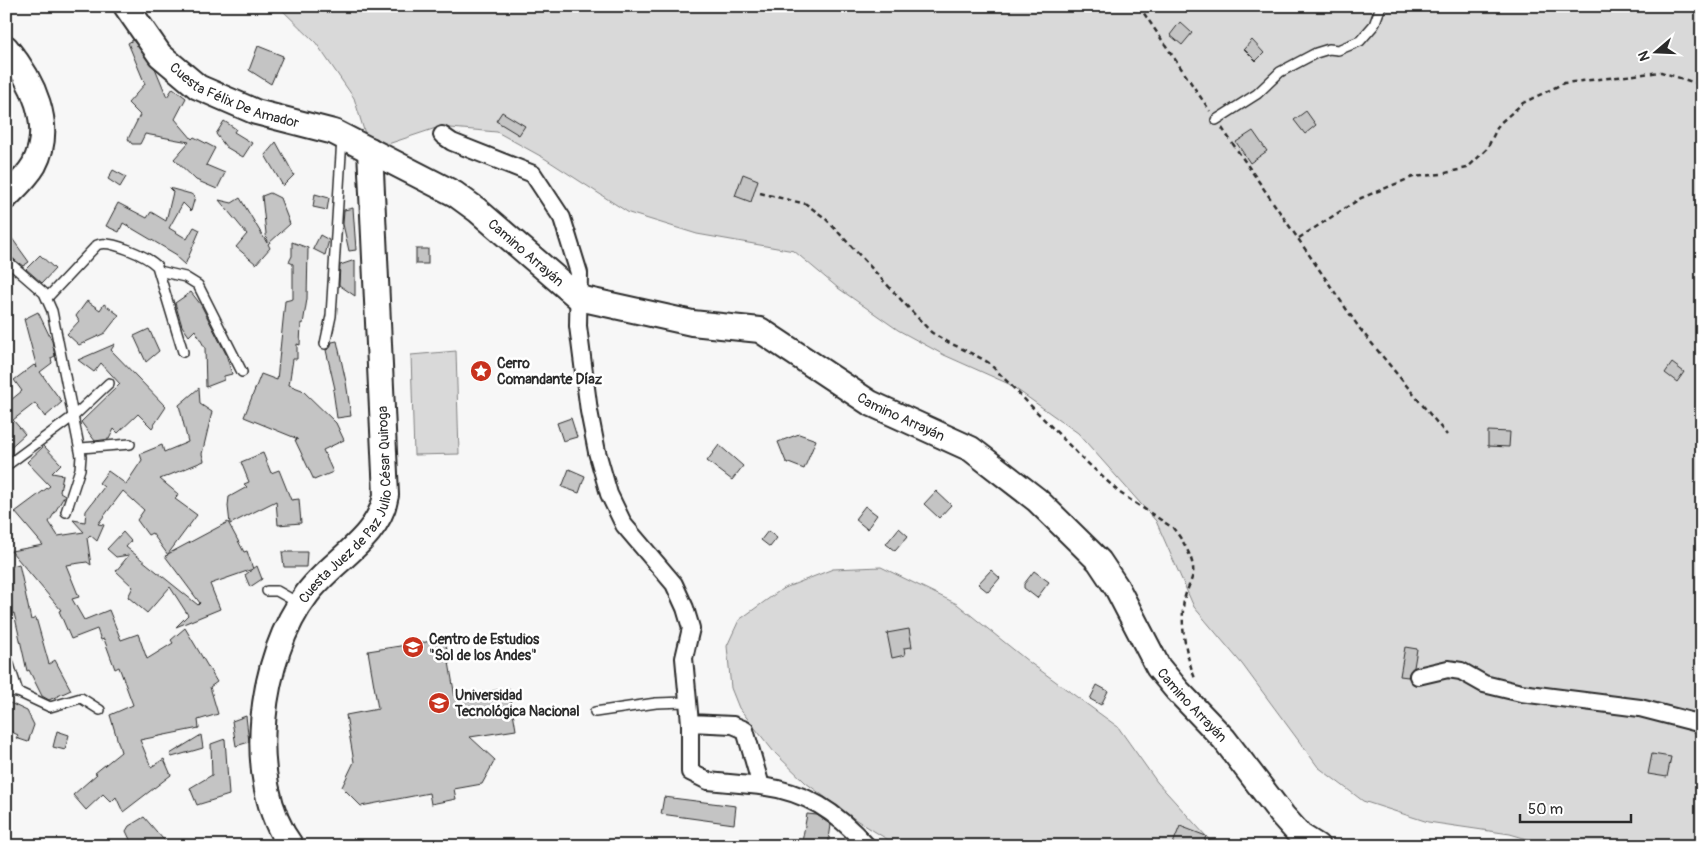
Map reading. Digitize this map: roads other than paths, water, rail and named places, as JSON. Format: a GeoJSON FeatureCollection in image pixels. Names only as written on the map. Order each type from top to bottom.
{"type":"FeatureCollection","features":[{"type":"Feature","properties":{"kind":"street","name":"Cuesta Félix De Amador"},"geometry":{"type":"LineString","coordinates":[[126,6],[160,55],[204,91],[256,112],[317,126],[370,150]]}},
{"type":"Feature","properties":{"kind":"street"},"geometry":{"type":"LineString","coordinates":[[6,48],[22,68],[34,91],[41,128],[41,141],[35,163],[23,180],[6,197]]}},
{"type":"Feature","properties":{"kind":"street"},"geometry":{"type":"LineString","coordinates":[[442,135],[452,142],[533,174],[562,218],[579,273],[578,326],[589,411],[597,452],[609,494],[624,525],[674,584],[685,608],[691,628],[684,658],[686,702],[690,723],[690,772],[708,781],[785,789],[806,796],[824,808],[867,846]]}},
{"type":"Feature","properties":{"kind":"street","name":"Camino Arrayán"},"geometry":{"type":"LineString","coordinates":[[370,150],[463,200],[579,298],[692,323],[760,330],[870,402],[971,449],[1037,500],[1098,561],[1117,588],[1158,667],[1177,690],[1224,738],[1283,816],[1301,836],[1317,846]]}},
{"type":"Feature","properties":{"kind":"street","name":"Cuesta Juez de Paz Julio César Quiroga"},"geometry":{"type":"LineString","coordinates":[[291,846],[278,824],[268,794],[264,761],[263,726],[265,703],[274,665],[285,634],[300,604],[314,585],[374,526],[382,513],[386,495],[370,150]]}},
{"type":"Feature","properties":{"kind":"street"},"geometry":{"type":"LineString","coordinates":[[1418,676],[1448,669],[1461,671],[1484,684],[1521,693],[1640,708],[1702,724]]}},
{"type":"Feature","properties":{"kind":"street"},"geometry":{"type":"LineString","coordinates":[[690,723],[733,725],[745,730],[761,786]]}},
{"type":"Feature","properties":{"kind":"lane"},"geometry":{"type":"LineString","coordinates":[[1216,120],[1257,94],[1280,72],[1316,53],[1329,49],[1338,50],[1360,40],[1374,25],[1381,6]]}},
{"type":"Feature","properties":{"kind":"lane"},"geometry":{"type":"LineString","coordinates":[[325,344],[331,316],[342,136]]}},
{"type":"Feature","properties":{"kind":"lane"},"geometry":{"type":"LineString","coordinates":[[47,298],[93,248],[101,243],[114,244],[150,260],[159,271],[183,352]]}},
{"type":"Feature","properties":{"kind":"lane"},"geometry":{"type":"LineString","coordinates":[[6,260],[39,288],[47,298],[52,311],[81,448],[80,469],[66,512]]}},
{"type":"Feature","properties":{"kind":"lane"},"geometry":{"type":"LineString","coordinates":[[159,271],[185,277],[198,285],[242,372]]}},
{"type":"Feature","properties":{"kind":"lane"},"geometry":{"type":"LineString","coordinates":[[6,466],[75,416],[109,383]]}},
{"type":"Feature","properties":{"kind":"lane"},"geometry":{"type":"LineString","coordinates":[[81,448],[130,444]]}},
{"type":"Feature","properties":{"kind":"lane"},"geometry":{"type":"LineString","coordinates":[[267,591],[277,591],[300,604]]}},
{"type":"Feature","properties":{"kind":"lane"},"geometry":{"type":"LineString","coordinates":[[6,655],[18,692]]}},
{"type":"Feature","properties":{"kind":"lane"},"geometry":{"type":"LineString","coordinates":[[6,691],[18,692],[50,707],[81,698],[100,710]]}},
{"type":"Feature","properties":{"kind":"lane"},"geometry":{"type":"LineString","coordinates":[[595,712],[656,703],[686,702]]}},
{"type":"Feature","properties":{"kind":"place","name":"Cerro Comandante Díaz"},"geometry":{"type":"Point","coordinates":[481,371]}},
{"type":"Feature","properties":{"kind":"place","name":"Centro de Estudios \"Sol de los Andes\""},"geometry":{"type":"Point","coordinates":[413,647]}},
{"type":"Feature","properties":{"kind":"place","name":"Universidad Tecnológica Nacional"},"geometry":{"type":"Point","coordinates":[439,703]}}]}
